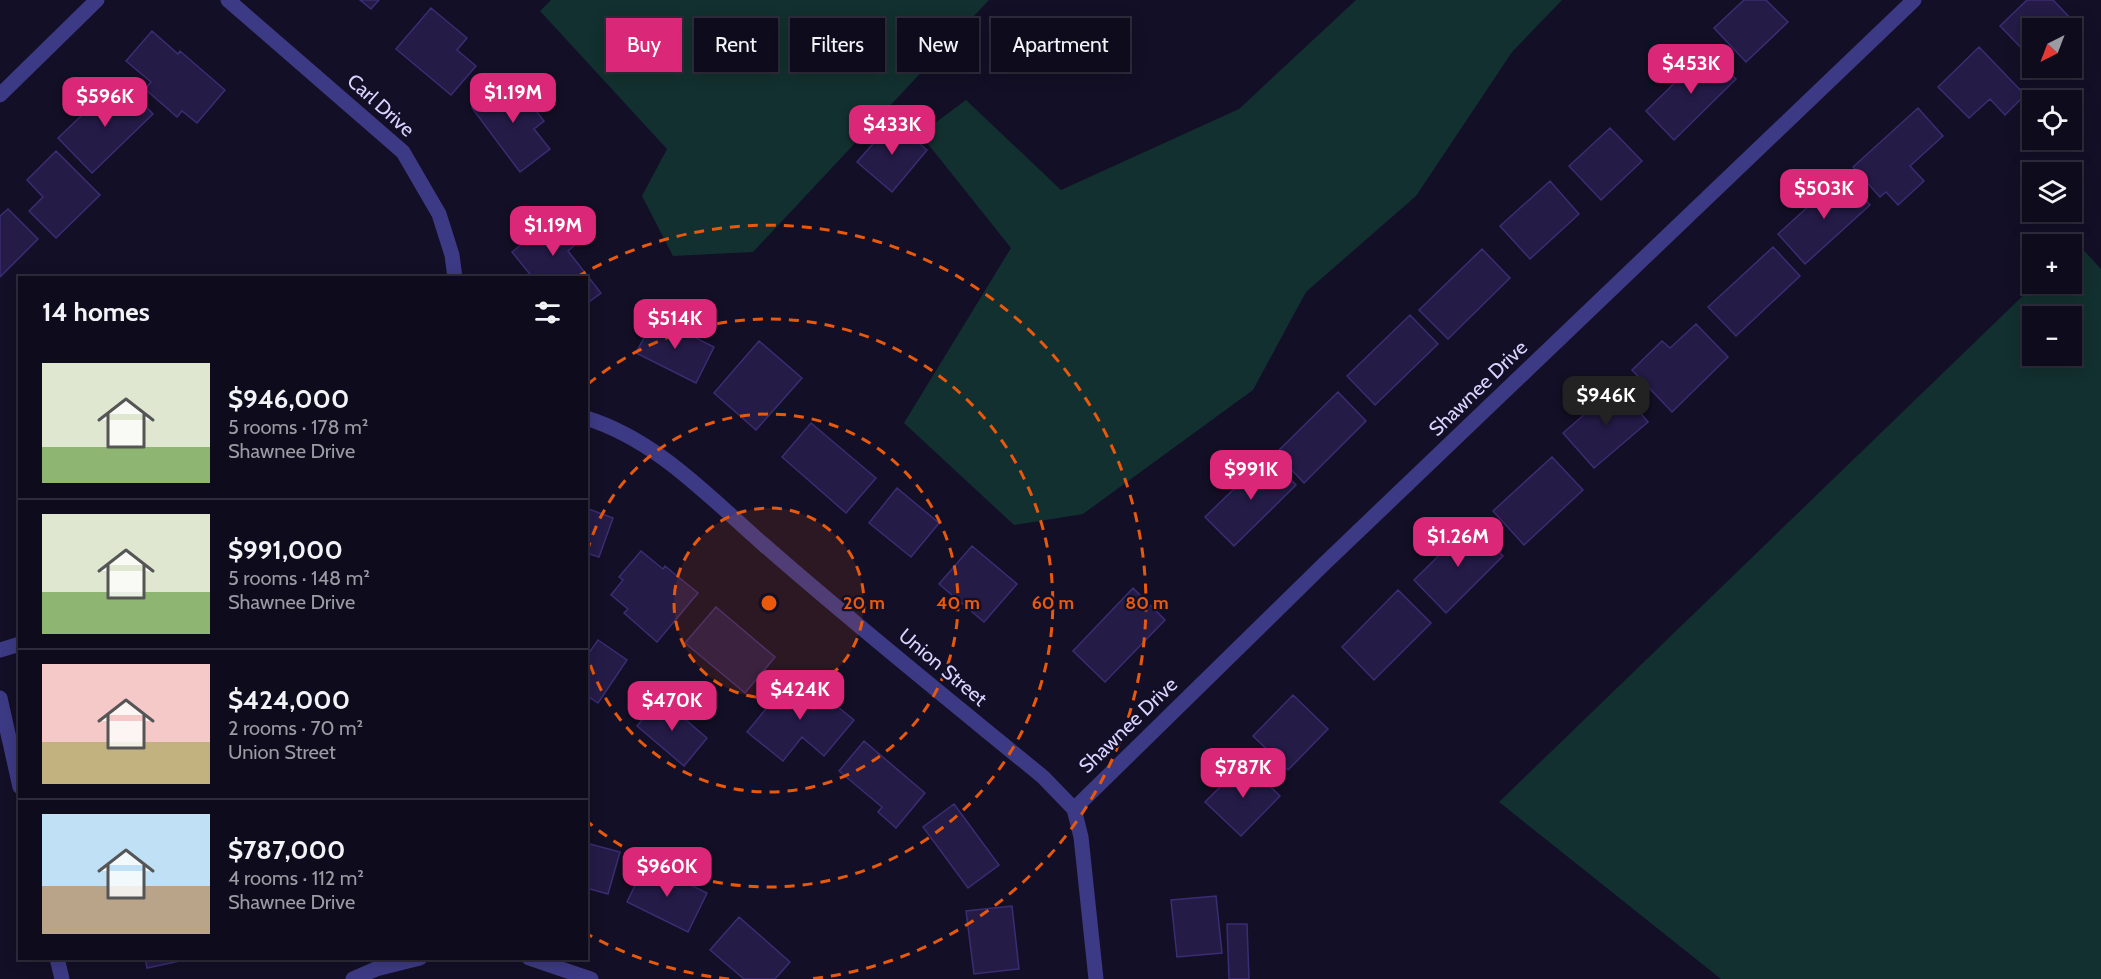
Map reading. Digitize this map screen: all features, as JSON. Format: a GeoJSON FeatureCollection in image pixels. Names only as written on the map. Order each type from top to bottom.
{"type":"FeatureCollection","features":[{"type":"Feature","properties":{"kind":"street"},"geometry":{"type":"LineString","coordinates":[[0,95],[96,0]]}},
{"type":"Feature","properties":{"kind":"street","name":"Carl Drive"},"geometry":{"type":"LineString","coordinates":[[228,0],[403,152],[439,214],[452,255],[455,276]]}},
{"type":"Feature","properties":{"kind":"street","name":"Shawnee Drive"},"geometry":{"type":"LineString","coordinates":[[1074,809],[1324,564],[1914,0]]}},
{"type":"Feature","properties":{"kind":"street","name":"Union Street"},"geometry":{"type":"LineString","coordinates":[[588,419],[654,452],[692,480],[761,543],[1042,777],[1074,809]]}},
{"type":"Feature","properties":{"kind":"street"},"geometry":{"type":"LineString","coordinates":[[0,650],[18,645]]}},
{"type":"Feature","properties":{"kind":"street"},"geometry":{"type":"LineString","coordinates":[[0,698],[18,778]]}},
{"type":"Feature","properties":{"kind":"street"},"geometry":{"type":"LineString","coordinates":[[1074,809],[1086,865],[1096,979]]}},
{"type":"Feature","properties":{"kind":"street"},"geometry":{"type":"LineString","coordinates":[[57,960],[62,979]]}},
{"type":"Feature","properties":{"kind":"street"},"geometry":{"type":"LineString","coordinates":[[353,979],[376,969],[412,960]]}},
{"type":"Feature","properties":{"kind":"street"},"geometry":{"type":"LineString","coordinates":[[535,960],[591,979]]}},
{"type":"Feature","properties":{"kind":"green space"},"geometry":{"type":"Polygon","coordinates":[[[551,0],[989,0],[972,18],[897,18],[897,72],[922,72],[753,252],[673,256],[642,196],[667,149],[540,11],[551,0]]]}},
{"type":"Feature","properties":{"kind":"green space"},"geometry":{"type":"Polygon","coordinates":[[[1356,0],[1562,0],[1512,52],[1416,196],[1306,292],[1253,390],[1083,514],[1014,525],[904,423],[1011,248],[920,134],[966,100],[1061,190],[1239,109],[1356,0]]]}},
{"type":"Feature","properties":{"kind":"green space"},"geometry":{"type":"Polygon","coordinates":[[[2082,248],[2101,269],[2101,979],[1721,979],[1499,802],[2025,294],[2082,294],[2082,248]]]}},
{"type":"Feature","properties":{"kind":"building"},"geometry":{"type":"Polygon","coordinates":[[[360,0],[379,0],[371,9],[360,0]]]}},
{"type":"Feature","properties":{"kind":"building"},"geometry":{"type":"Polygon","coordinates":[[[1744,0],[1766,0],[1788,22],[1746,62],[1714,28],[1744,0]]]}},
{"type":"Feature","properties":{"kind":"building"},"geometry":{"type":"Polygon","coordinates":[[[2027,0],[2053,0],[2070,18],[2022,18],[2022,49],[2000,26],[2027,0]]]}},
{"type":"Feature","properties":{"kind":"building"},"geometry":{"type":"Polygon","coordinates":[[[431,8],[467,38],[457,50],[476,66],[451,95],[396,49],[431,8]]]}},
{"type":"Feature","properties":{"kind":"building"},"geometry":{"type":"Polygon","coordinates":[[[152,31],[178,54],[180,51],[225,90],[197,123],[182,111],[177,117],[145,89],[151,82],[126,61],[152,31]]]}},
{"type":"Feature","properties":{"kind":"building"},"geometry":{"type":"Polygon","coordinates":[[[1979,47],[2022,92],[2022,98],[2005,115],[1990,99],[1969,118],[1938,87],[1979,47]]]}},
{"type":"Feature","properties":{"kind":"building"},"geometry":{"type":"Polygon","coordinates":[[[1708,50],[1736,79],[1674,140],[1646,111],[1708,50]]]}},
{"type":"Feature","properties":{"kind":"building"},"geometry":{"type":"Polygon","coordinates":[[[511,78],[544,121],[534,129],[550,149],[520,172],[472,108],[511,78]]]}},
{"type":"Feature","properties":{"kind":"building"},"geometry":{"type":"Polygon","coordinates":[[[124,84],[153,114],[92,173],[58,138],[102,96],[107,100],[124,84]]]}},
{"type":"Feature","properties":{"kind":"building"},"geometry":{"type":"Polygon","coordinates":[[[1918,108],[1943,136],[1910,166],[1924,181],[1898,205],[1886,192],[1880,197],[1853,167],[1918,108]]]}},
{"type":"Feature","properties":{"kind":"building"},"geometry":{"type":"Polygon","coordinates":[[[893,121],[927,150],[892,192],[857,162],[893,121]]]}},
{"type":"Feature","properties":{"kind":"building"},"geometry":{"type":"Polygon","coordinates":[[[1610,128],[1642,161],[1601,200],[1569,166],[1610,128]]]}},
{"type":"Feature","properties":{"kind":"building"},"geometry":{"type":"Polygon","coordinates":[[[56,151],[100,195],[56,238],[29,211],[43,197],[27,180],[56,151]]]}},
{"type":"Feature","properties":{"kind":"building"},"geometry":{"type":"Polygon","coordinates":[[[1843,175],[1870,205],[1805,264],[1778,234],[1843,175]]]}},
{"type":"Feature","properties":{"kind":"building"},"geometry":{"type":"Polygon","coordinates":[[[1550,181],[1579,214],[1530,259],[1500,226],[1550,181]]]}},
{"type":"Feature","properties":{"kind":"building"},"geometry":{"type":"Polygon","coordinates":[[[8,209],[38,239],[0,277],[0,216],[8,209]]]}},
{"type":"Feature","properties":{"kind":"building"},"geometry":{"type":"Polygon","coordinates":[[[555,218],[576,244],[568,251],[588,276],[531,276],[512,252],[555,218]]]}},
{"type":"Feature","properties":{"kind":"building"},"geometry":{"type":"Polygon","coordinates":[[[1773,247],[1800,276],[1736,336],[1708,307],[1773,247]]]}},
{"type":"Feature","properties":{"kind":"building"},"geometry":{"type":"Polygon","coordinates":[[[1482,249],[1510,278],[1448,339],[1419,310],[1482,249]]]}},
{"type":"Feature","properties":{"kind":"building"},"geometry":{"type":"Polygon","coordinates":[[[588,276],[601,293],[588,303],[588,276]]]}},
{"type":"Feature","properties":{"kind":"building"},"geometry":{"type":"Polygon","coordinates":[[[1410,315],[1438,344],[1375,405],[1347,376],[1410,315]]]}},
{"type":"Feature","properties":{"kind":"building"},"geometry":{"type":"Polygon","coordinates":[[[655,317],[714,347],[696,383],[636,353],[655,317]]]}},
{"type":"Feature","properties":{"kind":"building"},"geometry":{"type":"Polygon","coordinates":[[[1696,324],[1728,357],[1672,412],[1632,370],[1662,341],[1670,348],[1696,324]]]}},
{"type":"Feature","properties":{"kind":"building"},"geometry":{"type":"Polygon","coordinates":[[[759,341],[802,378],[756,430],[714,393],[759,341]]]}},
{"type":"Feature","properties":{"kind":"building"},"geometry":{"type":"Polygon","coordinates":[[[1617,386],[1648,422],[1594,468],[1563,433],[1617,386]]]}},
{"type":"Feature","properties":{"kind":"building"},"geometry":{"type":"Polygon","coordinates":[[[1338,392],[1366,421],[1304,483],[1276,453],[1338,392]]]}},
{"type":"Feature","properties":{"kind":"building"},"geometry":{"type":"Polygon","coordinates":[[[811,423],[876,478],[846,513],[782,457],[811,423]]]}},
{"type":"Feature","properties":{"kind":"building"},"geometry":{"type":"Polygon","coordinates":[[[1268,456],[1296,485],[1234,546],[1205,517],[1268,456]]]}},
{"type":"Feature","properties":{"kind":"building"},"geometry":{"type":"Polygon","coordinates":[[[1552,457],[1583,490],[1524,545],[1493,511],[1552,457]]]}},
{"type":"Feature","properties":{"kind":"building"},"geometry":{"type":"Polygon","coordinates":[[[897,488],[939,523],[911,557],[869,523],[897,488]]]}},
{"type":"Feature","properties":{"kind":"building"},"geometry":{"type":"Polygon","coordinates":[[[588,509],[613,518],[599,557],[588,554],[588,509]]]}},
{"type":"Feature","properties":{"kind":"building"},"geometry":{"type":"Polygon","coordinates":[[[1471,524],[1503,556],[1446,613],[1414,580],[1471,524]]]}},
{"type":"Feature","properties":{"kind":"building"},"geometry":{"type":"Polygon","coordinates":[[[972,546],[1017,584],[984,622],[939,584],[972,546]]]}},
{"type":"Feature","properties":{"kind":"building"},"geometry":{"type":"Polygon","coordinates":[[[641,551],[663,569],[665,566],[698,593],[657,642],[624,613],[628,609],[611,595],[623,580],[619,577],[641,551]]]}},
{"type":"Feature","properties":{"kind":"building"},"geometry":{"type":"Polygon","coordinates":[[[1133,588],[1165,620],[1105,682],[1073,651],[1133,588]]]}},
{"type":"Feature","properties":{"kind":"building"},"geometry":{"type":"Polygon","coordinates":[[[1398,590],[1431,623],[1374,680],[1342,647],[1398,590]]]}},
{"type":"Feature","properties":{"kind":"building"},"geometry":{"type":"Polygon","coordinates":[[[716,607],[775,657],[745,693],[685,643],[716,607]]]}},
{"type":"Feature","properties":{"kind":"building"},"geometry":{"type":"Polygon","coordinates":[[[598,640],[627,660],[598,703],[588,696],[588,654],[598,640]]]}},
{"type":"Feature","properties":{"kind":"building"},"geometry":{"type":"Polygon","coordinates":[[[791,678],[807,692],[812,686],[854,720],[824,756],[802,737],[783,761],[747,732],[791,678]]]}},
{"type":"Feature","properties":{"kind":"building"},"geometry":{"type":"Polygon","coordinates":[[[1293,695],[1328,729],[1288,770],[1253,736],[1293,695]]]}},
{"type":"Feature","properties":{"kind":"building"},"geometry":{"type":"Polygon","coordinates":[[[660,698],[707,738],[684,766],[637,726],[660,698]]]}},
{"type":"Feature","properties":{"kind":"building"},"geometry":{"type":"Polygon","coordinates":[[[864,741],[925,793],[896,828],[878,812],[882,807],[839,771],[864,741]]]}},
{"type":"Feature","properties":{"kind":"building"},"geometry":{"type":"Polygon","coordinates":[[[1245,762],[1280,796],[1241,836],[1205,802],[1245,762]]]}},
{"type":"Feature","properties":{"kind":"building"},"geometry":{"type":"Polygon","coordinates":[[[954,804],[999,865],[968,888],[923,827],[954,804]]]}},
{"type":"Feature","properties":{"kind":"building"},"geometry":{"type":"Polygon","coordinates":[[[588,844],[620,852],[608,894],[588,889],[588,844]]]}},
{"type":"Feature","properties":{"kind":"building"},"geometry":{"type":"Polygon","coordinates":[[[646,863],[707,893],[688,932],[627,902],[646,863]]]}},
{"type":"Feature","properties":{"kind":"building"},"geometry":{"type":"Polygon","coordinates":[[[1216,896],[1222,953],[1177,957],[1171,900],[1216,896]]]}},
{"type":"Feature","properties":{"kind":"building"},"geometry":{"type":"Polygon","coordinates":[[[1012,906],[1019,969],[974,974],[966,911],[1012,906]]]}},
{"type":"Feature","properties":{"kind":"building"},"geometry":{"type":"Polygon","coordinates":[[[739,917],[790,962],[775,979],[744,979],[710,950],[739,917]]]}},
{"type":"Feature","properties":{"kind":"building"},"geometry":{"type":"Polygon","coordinates":[[[1227,924],[1247,924],[1249,979],[1229,979],[1227,924]]]}},
{"type":"Feature","properties":{"kind":"building"},"geometry":{"type":"Polygon","coordinates":[[[145,960],[185,960],[147,968],[145,960]]]}}]}
